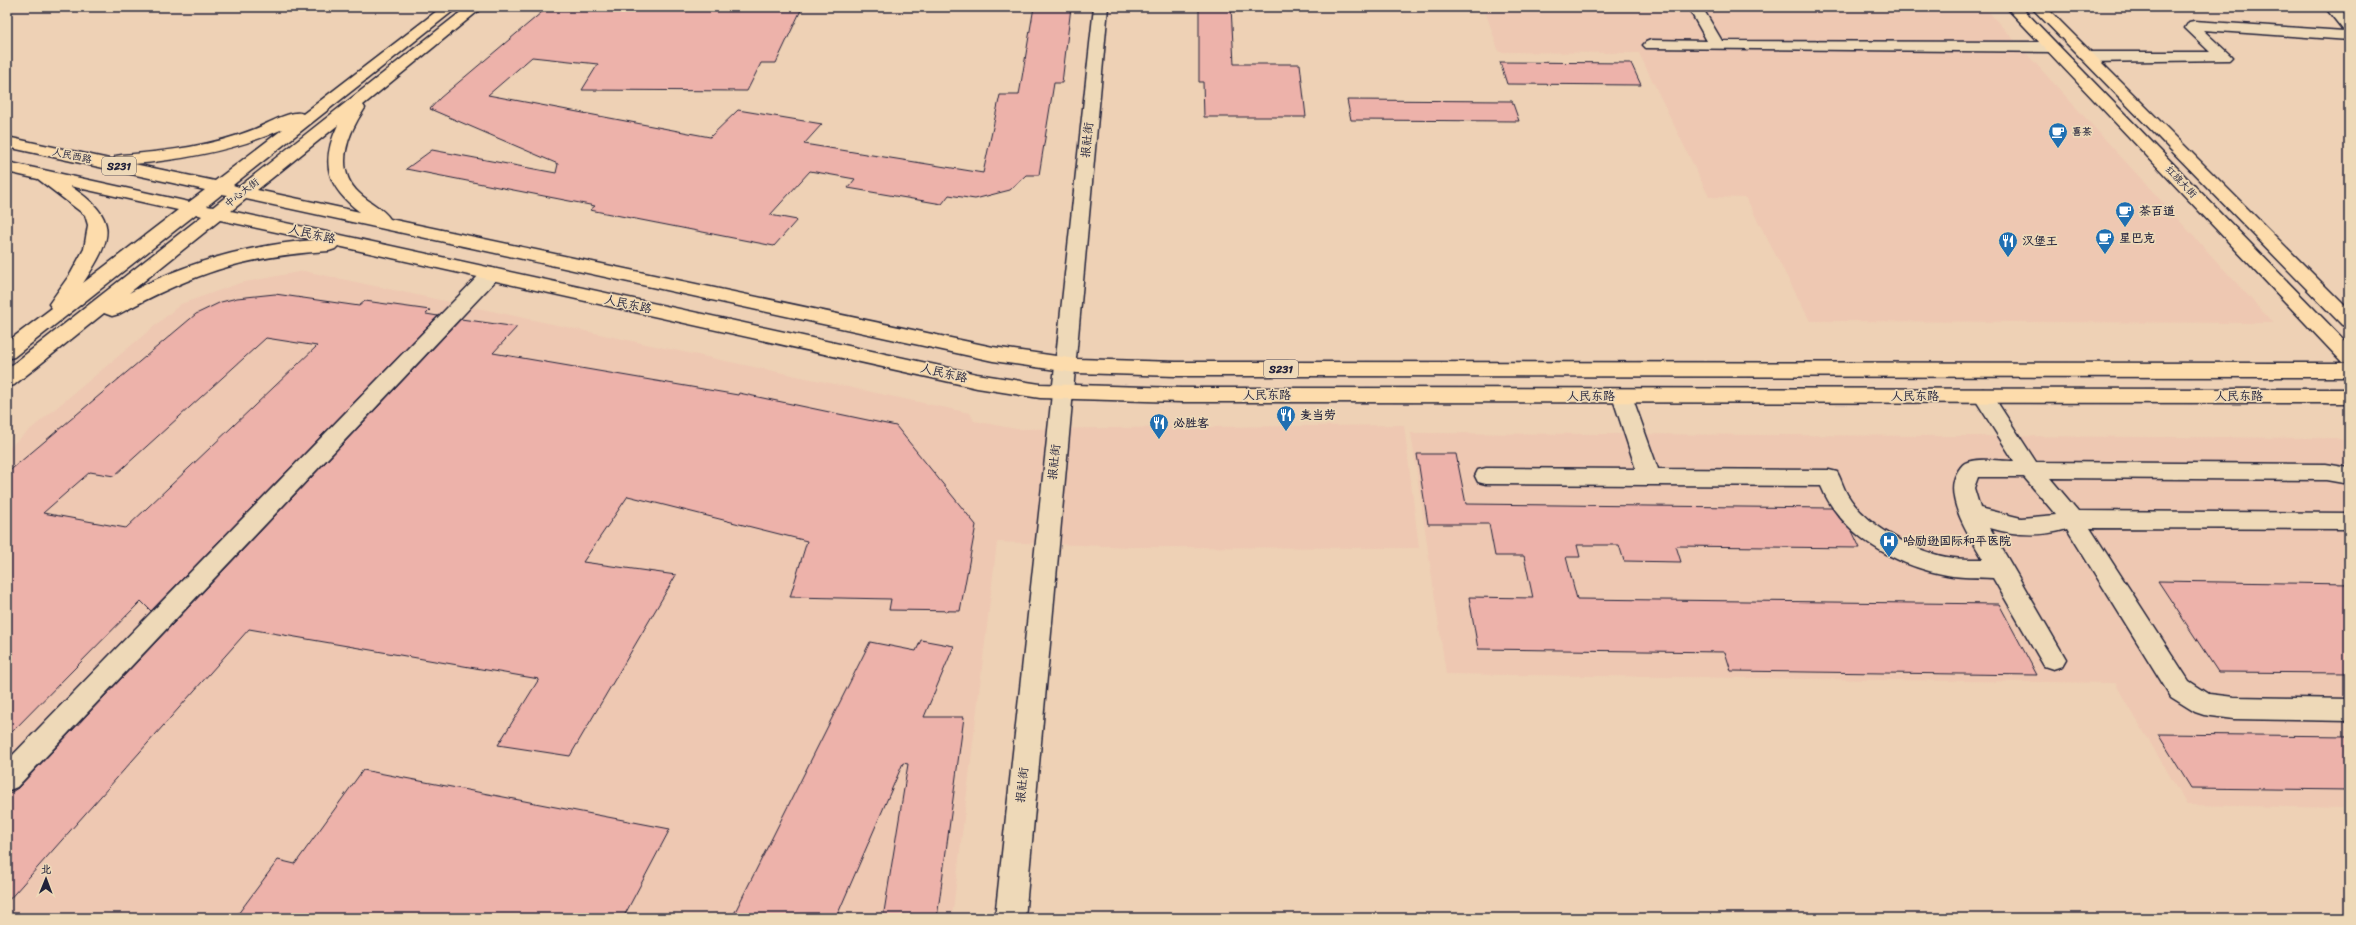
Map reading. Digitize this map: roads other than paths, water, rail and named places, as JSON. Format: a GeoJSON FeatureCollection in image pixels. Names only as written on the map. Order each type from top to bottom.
{"type":"FeatureCollection","features":[{"type":"Feature","properties":{"kind":"main road","name":"中心大街"},"geometry":{"type":"LineString","coordinates":[[7,380],[50,345],[204,210],[376,76],[451,7]]}},
{"type":"Feature","properties":{"kind":"main road","name":"中心大街"},"geometry":{"type":"LineString","coordinates":[[7,352],[49,320],[231,190],[376,76],[476,7]]}},
{"type":"Feature","properties":{"kind":"main road","name":"红旗大街"},"geometry":{"type":"LineString","coordinates":[[2014,7],[2349,357]]}},
{"type":"Feature","properties":{"kind":"main road","name":"红旗大街"},"geometry":{"type":"LineString","coordinates":[[2038,7],[2349,321]]}},
{"type":"Feature","properties":{"kind":"main road"},"geometry":{"type":"LineString","coordinates":[[82,158],[120,160],[163,157],[225,145],[281,124],[376,76]]}},
{"type":"Feature","properties":{"kind":"main road"},"geometry":{"type":"LineString","coordinates":[[376,76],[362,101],[350,117],[334,160],[336,174],[345,190],[359,204],[388,224]]}},
{"type":"Feature","properties":{"kind":"main road","name":"人民西路"},"geometry":{"type":"LineString","coordinates":[[7,142],[231,190]]}},
{"type":"Feature","properties":{"kind":"main road","name":"S231"},"geometry":{"type":"LineString","coordinates":[[7,167],[204,210]]}},
{"type":"Feature","properties":{"kind":"main road"},"geometry":{"type":"LineString","coordinates":[[40,174],[94,213],[98,228],[93,252],[49,320]]}},
{"type":"Feature","properties":{"kind":"main road","name":"S231"},"geometry":{"type":"LineString","coordinates":[[231,190],[993,354],[1064,365],[1176,369],[2349,370]]}},
{"type":"Feature","properties":{"kind":"main road","name":"人民东路"},"geometry":{"type":"LineString","coordinates":[[204,210],[977,381],[1040,391],[1181,395],[2349,396]]}},
{"type":"Feature","properties":{"kind":"main road"},"geometry":{"type":"LineString","coordinates":[[50,345],[143,293],[177,276],[210,263],[280,249],[357,244]]}},
{"type":"Feature","properties":{"kind":"street","name":"报社街"},"geometry":{"type":"LineString","coordinates":[[1010,918],[1064,365],[1101,7]]}},
{"type":"Feature","properties":{"kind":"street"},"geometry":{"type":"LineString","coordinates":[[1695,7],[1717,45]]}},
{"type":"Feature","properties":{"kind":"street"},"geometry":{"type":"LineString","coordinates":[[2332,7],[2349,28]]}},
{"type":"Feature","properties":{"kind":"street"},"geometry":{"type":"LineString","coordinates":[[2088,57],[2224,57],[2196,33],[2192,28],[2194,25],[2349,36]]}},
{"type":"Feature","properties":{"kind":"street"},"geometry":{"type":"LineString","coordinates":[[1651,45],[2052,47]]}},
{"type":"Feature","properties":{"kind":"street"},"geometry":{"type":"LineString","coordinates":[[7,779],[491,274]]}},
{"type":"Feature","properties":{"kind":"street"},"geometry":{"type":"LineString","coordinates":[[1622,396],[1650,477]]}},
{"type":"Feature","properties":{"kind":"street"},"geometry":{"type":"LineString","coordinates":[[1983,396],[2029,468],[2072,520],[2180,689],[2204,704],[2234,708],[2349,710]]}},
{"type":"Feature","properties":{"kind":"street"},"geometry":{"type":"LineString","coordinates":[[2053,659],[1971,514],[1963,488],[1967,474],[1972,469],[2029,468],[2326,472],[2349,476]]}},
{"type":"Feature","properties":{"kind":"street"},"geometry":{"type":"LineString","coordinates":[[1486,476],[1829,478],[1840,501],[1866,528],[1886,541],[1915,555],[1946,566],[2001,568]]}},
{"type":"Feature","properties":{"kind":"street"},"geometry":{"type":"LineString","coordinates":[[1971,514],[2028,528],[2051,527],[2072,520],[2349,521]]}},
{"type":"Feature","properties":{"kind":"place","name":"喜茶"},"geometry":{"type":"Point","coordinates":[2058,149]}},
{"type":"Feature","properties":{"kind":"place","name":"茶百道"},"geometry":{"type":"Point","coordinates":[2125,228]}},
{"type":"Feature","properties":{"kind":"place","name":"星巴克"},"geometry":{"type":"Point","coordinates":[2105,255]}},
{"type":"Feature","properties":{"kind":"place","name":"汉堡王"},"geometry":{"type":"Point","coordinates":[2008,258]}},
{"type":"Feature","properties":{"kind":"place","name":"麦当劳"},"geometry":{"type":"Point","coordinates":[1286,432]}},
{"type":"Feature","properties":{"kind":"place","name":"必胜客"},"geometry":{"type":"Point","coordinates":[1159,440]}},
{"type":"Feature","properties":{"kind":"place","name":"哈励逊国际和平医院"},"geometry":{"type":"Point","coordinates":[1889,558]}}]}
